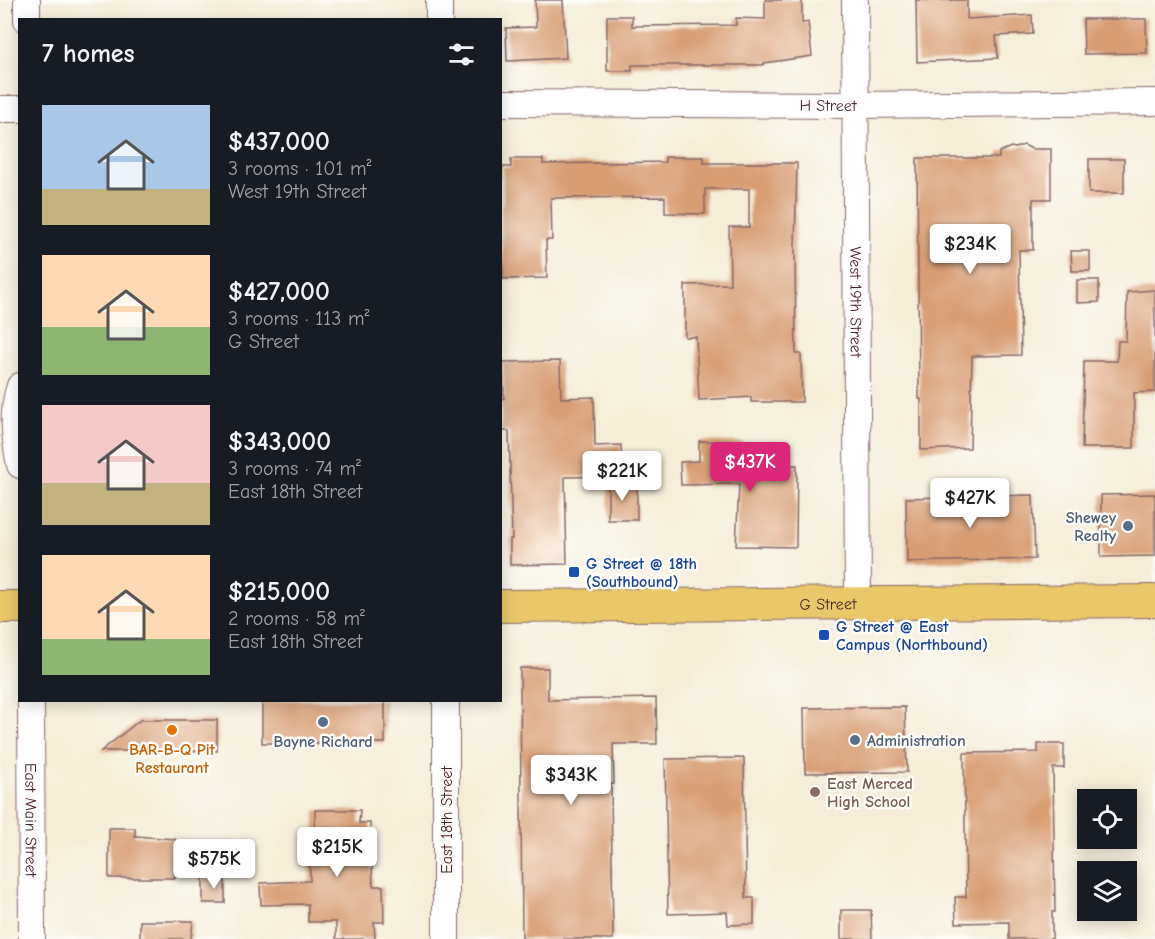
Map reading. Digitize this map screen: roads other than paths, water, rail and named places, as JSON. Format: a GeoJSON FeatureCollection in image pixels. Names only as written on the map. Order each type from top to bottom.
{"type":"FeatureCollection","features":[{"type":"Feature","properties":{"kind":"main road","name":"G Street"},"geometry":{"type":"LineString","coordinates":[[502,606],[1155,601]]}},
{"type":"Feature","properties":{"kind":"main road"},"geometry":{"type":"LineString","coordinates":[[0,607],[18,607]]}},
{"type":"Feature","properties":{"kind":"street"},"geometry":{"type":"LineString","coordinates":[[27,0],[27,18]]}},
{"type":"Feature","properties":{"kind":"street"},"geometry":{"type":"LineString","coordinates":[[439,0],[439,18]]}},
{"type":"Feature","properties":{"kind":"street","name":"West 19th Street"},"geometry":{"type":"LineString","coordinates":[[855,0],[858,603]]}},
{"type":"Feature","properties":{"kind":"street","name":"H Street"},"geometry":{"type":"LineString","coordinates":[[502,103],[855,105],[1155,102]]}},
{"type":"Feature","properties":{"kind":"street"},"geometry":{"type":"LineString","coordinates":[[0,110],[18,109]]}},
{"type":"Feature","properties":{"kind":"street"},"geometry":{"type":"LineString","coordinates":[[18,391],[15,399],[15,439],[18,455]]}},
{"type":"Feature","properties":{"kind":"street","name":"East Main Street"},"geometry":{"type":"LineString","coordinates":[[31,702],[32,939]]}},
{"type":"Feature","properties":{"kind":"street","name":"East 18th Street"},"geometry":{"type":"LineString","coordinates":[[446,702],[446,939]]}},
{"type":"Feature","properties":{"kind":"place","name":"Shewey Realty"},"geometry":{"type":"Point","coordinates":[1128,526]}},
{"type":"Feature","properties":{"kind":"place","name":"G Street @ 18th (Southbound)"},"geometry":{"type":"Point","coordinates":[574,572]}},
{"type":"Feature","properties":{"kind":"place","name":"G Street @ East Campus (Northbound)"},"geometry":{"type":"Point","coordinates":[824,635]}},
{"type":"Feature","properties":{"kind":"place","name":"Bayne Richard"},"geometry":{"type":"Point","coordinates":[323,722]}},
{"type":"Feature","properties":{"kind":"place","name":"BAR-B-Q Pit Restaurant"},"geometry":{"type":"Point","coordinates":[172,730]}},
{"type":"Feature","properties":{"kind":"place","name":"Administration"},"geometry":{"type":"Point","coordinates":[855,740]}},
{"type":"Feature","properties":{"kind":"place","name":"East Merced High School"},"geometry":{"type":"Point","coordinates":[815,792]}}]}
